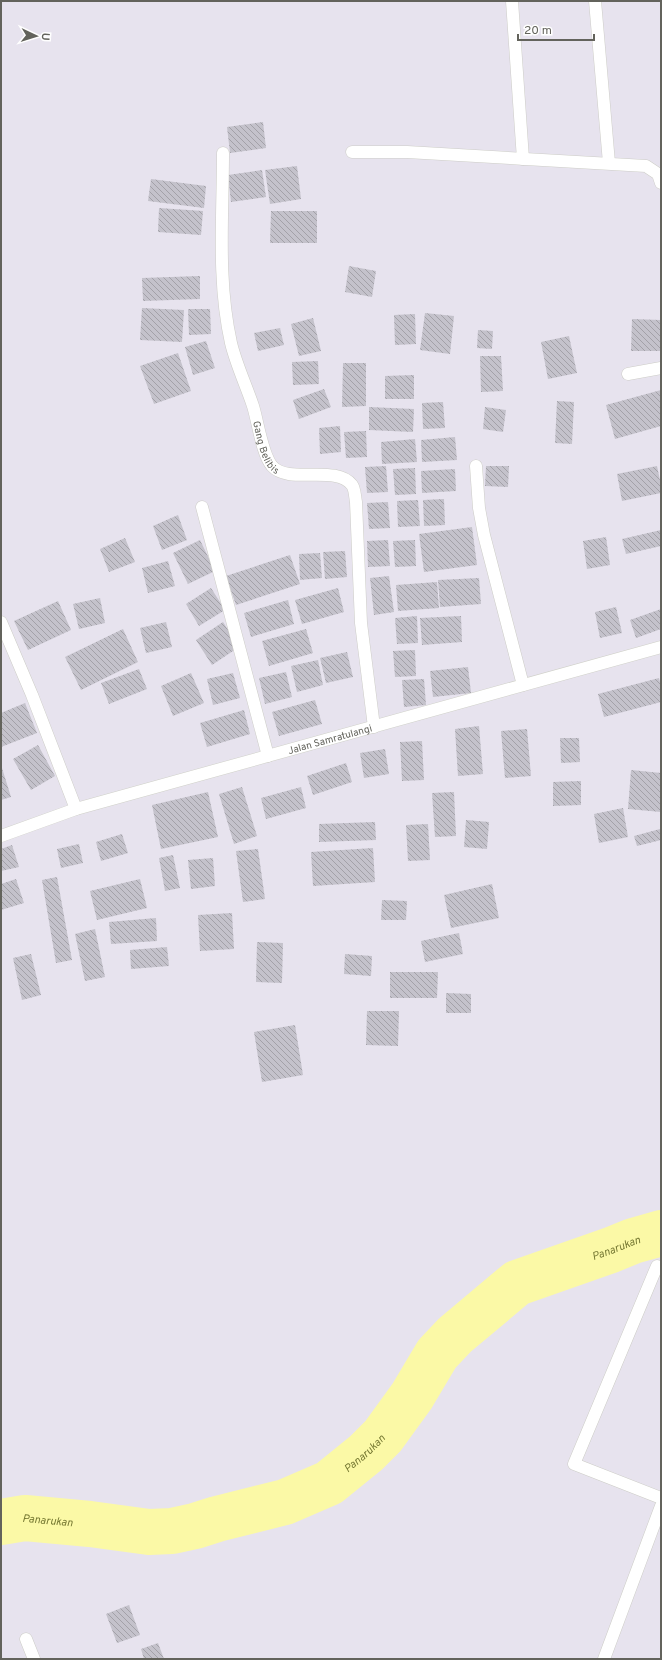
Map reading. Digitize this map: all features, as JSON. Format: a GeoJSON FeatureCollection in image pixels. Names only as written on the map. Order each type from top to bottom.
{"type":"FeatureCollection","features":[{"type":"Feature","properties":{"kind":"street"},"geometry":{"type":"LineString","coordinates":[[512,1],[523,159]]}},
{"type":"Feature","properties":{"kind":"street"},"geometry":{"type":"LineString","coordinates":[[595,1],[609,163]]}},
{"type":"Feature","properties":{"kind":"street"},"geometry":{"type":"LineString","coordinates":[[352,152],[407,152],[646,166],[658,174],[661,183]]}},
{"type":"Feature","properties":{"kind":"street","name":"Gang Belibis"},"geometry":{"type":"LineString","coordinates":[[223,153],[222,277],[224,306],[232,344],[253,406],[266,457],[273,467],[285,473],[335,476],[346,479],[353,486],[356,502],[361,623],[374,727]]}},
{"type":"Feature","properties":{"kind":"street"},"geometry":{"type":"LineString","coordinates":[[628,374],[661,368]]}},
{"type":"Feature","properties":{"kind":"street"},"geometry":{"type":"LineString","coordinates":[[476,466],[479,508],[484,535],[523,685]]}},
{"type":"Feature","properties":{"kind":"street"},"geometry":{"type":"LineString","coordinates":[[202,508],[268,756]]}},
{"type":"Feature","properties":{"kind":"street"},"geometry":{"type":"LineString","coordinates":[[1,622],[32,695],[76,809]]}},
{"type":"Feature","properties":{"kind":"street","name":"Jalan Samratulangi"},"geometry":{"type":"LineString","coordinates":[[1,836],[76,809],[661,647]]}},
{"type":"Feature","properties":{"kind":"street"},"geometry":{"type":"LineString","coordinates":[[656,1266],[574,1464],[661,1498]]}},
{"type":"Feature","properties":{"kind":"street"},"geometry":{"type":"LineString","coordinates":[[604,1659],[661,1506]]}},
{"type":"Feature","properties":{"kind":"street"},"geometry":{"type":"LineString","coordinates":[[26,1639],[34,1659]]}},
{"type":"Feature","properties":{"kind":"building"},"geometry":{"type":"Polygon","coordinates":[[[263,122],[266,148],[230,153],[227,127],[263,122]]]}},
{"type":"Feature","properties":{"kind":"building"},"geometry":{"type":"Polygon","coordinates":[[[297,166],[301,199],[270,204],[265,170],[297,166]]]}},
{"type":"Feature","properties":{"kind":"building"},"geometry":{"type":"Polygon","coordinates":[[[262,170],[266,197],[231,202],[228,175],[262,170]]]}},
{"type":"Feature","properties":{"kind":"building"},"geometry":{"type":"Polygon","coordinates":[[[151,179],[206,186],[204,208],[148,201],[151,179]]]}},
{"type":"Feature","properties":{"kind":"building"},"geometry":{"type":"Polygon","coordinates":[[[159,208],[203,211],[201,235],[158,232],[159,208]]]}},
{"type":"Feature","properties":{"kind":"building"},"geometry":{"type":"Polygon","coordinates":[[[271,211],[317,211],[317,243],[270,243],[271,211]]]}},
{"type":"Feature","properties":{"kind":"building"},"geometry":{"type":"Polygon","coordinates":[[[349,266],[376,271],[372,297],[345,292],[349,266]]]}},
{"type":"Feature","properties":{"kind":"building"},"geometry":{"type":"Polygon","coordinates":[[[200,276],[200,299],[143,301],[142,278],[200,276]]]}},
{"type":"Feature","properties":{"kind":"building"},"geometry":{"type":"Polygon","coordinates":[[[142,308],[184,310],[182,342],[140,340],[142,308]]]}},
{"type":"Feature","properties":{"kind":"building"},"geometry":{"type":"Polygon","coordinates":[[[188,309],[210,309],[211,334],[189,335],[188,309]]]}},
{"type":"Feature","properties":{"kind":"building"},"geometry":{"type":"Polygon","coordinates":[[[425,313],[454,316],[450,354],[420,350],[425,313]]]}},
{"type":"Feature","properties":{"kind":"building"},"geometry":{"type":"Polygon","coordinates":[[[415,314],[416,344],[395,345],[394,315],[415,314]]]}},
{"type":"Feature","properties":{"kind":"building"},"geometry":{"type":"Polygon","coordinates":[[[313,318],[321,351],[299,356],[291,324],[313,318]]]}},
{"type":"Feature","properties":{"kind":"building"},"geometry":{"type":"Polygon","coordinates":[[[632,319],[661,320],[661,351],[631,351],[632,319]]]}},
{"type":"Feature","properties":{"kind":"building"},"geometry":{"type":"Polygon","coordinates":[[[280,328],[284,345],[258,351],[254,333],[280,328]]]}},
{"type":"Feature","properties":{"kind":"building"},"geometry":{"type":"Polygon","coordinates":[[[478,330],[493,331],[492,349],[477,348],[478,330]]]}},
{"type":"Feature","properties":{"kind":"building"},"geometry":{"type":"Polygon","coordinates":[[[569,336],[577,373],[548,379],[541,342],[569,336]]]}},
{"type":"Feature","properties":{"kind":"building"},"geometry":{"type":"Polygon","coordinates":[[[206,341],[215,368],[193,375],[185,347],[206,341]]]}},
{"type":"Feature","properties":{"kind":"building"},"geometry":{"type":"Polygon","coordinates":[[[178,353],[191,391],[154,404],[140,366],[178,353]]]}},
{"type":"Feature","properties":{"kind":"building"},"geometry":{"type":"Polygon","coordinates":[[[480,356],[501,356],[503,391],[481,392],[480,356]]]}},
{"type":"Feature","properties":{"kind":"building"},"geometry":{"type":"Polygon","coordinates":[[[318,361],[319,384],[293,385],[292,362],[318,361]]]}},
{"type":"Feature","properties":{"kind":"building"},"geometry":{"type":"Polygon","coordinates":[[[343,363],[366,363],[366,406],[342,407],[343,363]]]}},
{"type":"Feature","properties":{"kind":"building"},"geometry":{"type":"Polygon","coordinates":[[[414,375],[414,399],[385,399],[385,376],[414,375]]]}},
{"type":"Feature","properties":{"kind":"building"},"geometry":{"type":"Polygon","coordinates":[[[324,389],[331,407],[299,419],[293,400],[324,389]]]}},
{"type":"Feature","properties":{"kind":"building"},"geometry":{"type":"Polygon","coordinates":[[[661,390],[661,426],[615,439],[606,405],[661,390]]]}},
{"type":"Feature","properties":{"kind":"building"},"geometry":{"type":"Polygon","coordinates":[[[557,401],[574,402],[572,444],[555,443],[557,401]]]}},
{"type":"Feature","properties":{"kind":"building"},"geometry":{"type":"Polygon","coordinates":[[[443,402],[445,428],[423,429],[422,403],[443,402]]]}},
{"type":"Feature","properties":{"kind":"building"},"geometry":{"type":"Polygon","coordinates":[[[369,407],[414,409],[413,432],[369,430],[369,407]]]}},
{"type":"Feature","properties":{"kind":"building"},"geometry":{"type":"Polygon","coordinates":[[[485,407],[506,410],[503,432],[483,429],[485,407]]]}},
{"type":"Feature","properties":{"kind":"building"},"geometry":{"type":"Polygon","coordinates":[[[340,426],[341,452],[320,454],[319,428],[340,426]]]}},
{"type":"Feature","properties":{"kind":"building"},"geometry":{"type":"Polygon","coordinates":[[[366,431],[367,457],[346,458],[344,432],[366,431]]]}},
{"type":"Feature","properties":{"kind":"building"},"geometry":{"type":"Polygon","coordinates":[[[455,437],[457,460],[422,462],[421,440],[455,437]]]}},
{"type":"Feature","properties":{"kind":"building"},"geometry":{"type":"Polygon","coordinates":[[[415,439],[417,462],[382,464],[381,442],[415,439]]]}},
{"type":"Feature","properties":{"kind":"building"},"geometry":{"type":"Polygon","coordinates":[[[386,466],[388,492],[367,493],[365,467],[386,466]]]}},
{"type":"Feature","properties":{"kind":"building"},"geometry":{"type":"Polygon","coordinates":[[[486,466],[509,466],[508,487],[485,486],[486,466]]]}},
{"type":"Feature","properties":{"kind":"building"},"geometry":{"type":"Polygon","coordinates":[[[657,466],[661,493],[622,501],[617,474],[657,466]]]}},
{"type":"Feature","properties":{"kind":"building"},"geometry":{"type":"Polygon","coordinates":[[[415,468],[416,494],[395,495],[393,469],[415,468]]]}},
{"type":"Feature","properties":{"kind":"building"},"geometry":{"type":"Polygon","coordinates":[[[455,469],[456,491],[422,493],[421,471],[455,469]]]}},
{"type":"Feature","properties":{"kind":"building"},"geometry":{"type":"Polygon","coordinates":[[[444,499],[445,525],[424,526],[423,500],[444,499]]]}},
{"type":"Feature","properties":{"kind":"building"},"geometry":{"type":"Polygon","coordinates":[[[418,500],[420,526],[398,527],[397,501],[418,500]]]}},
{"type":"Feature","properties":{"kind":"building"},"geometry":{"type":"Polygon","coordinates":[[[388,502],[390,528],[369,529],[367,503],[388,502]]]}},
{"type":"Feature","properties":{"kind":"building"},"geometry":{"type":"Polygon","coordinates":[[[178,515],[187,540],[162,550],[153,526],[178,515]]]}},
{"type":"Feature","properties":{"kind":"building"},"geometry":{"type":"Polygon","coordinates":[[[472,527],[477,565],[424,572],[419,534],[472,527]]]}},
{"type":"Feature","properties":{"kind":"building"},"geometry":{"type":"Polygon","coordinates":[[[661,530],[661,546],[626,554],[622,539],[661,530]]]}},
{"type":"Feature","properties":{"kind":"building"},"geometry":{"type":"Polygon","coordinates":[[[606,537],[610,565],[587,569],[583,541],[606,537]]]}},
{"type":"Feature","properties":{"kind":"building"},"geometry":{"type":"Polygon","coordinates":[[[125,538],[135,562],[109,572],[100,549],[125,538]]]}},
{"type":"Feature","properties":{"kind":"building"},"geometry":{"type":"Polygon","coordinates":[[[200,540],[215,571],[188,584],[173,553],[200,540]]]}},
{"type":"Feature","properties":{"kind":"building"},"geometry":{"type":"Polygon","coordinates":[[[388,540],[390,566],[368,567],[367,541],[388,540]]]}},
{"type":"Feature","properties":{"kind":"building"},"geometry":{"type":"Polygon","coordinates":[[[415,540],[416,566],[395,567],[393,541],[415,540]]]}},
{"type":"Feature","properties":{"kind":"building"},"geometry":{"type":"Polygon","coordinates":[[[345,551],[347,577],[325,579],[323,552],[345,551]]]}},
{"type":"Feature","properties":{"kind":"building"},"geometry":{"type":"Polygon","coordinates":[[[320,553],[322,578],[300,580],[299,554],[320,553]]]}},
{"type":"Feature","properties":{"kind":"building"},"geometry":{"type":"Polygon","coordinates":[[[290,555],[300,584],[236,605],[226,576],[290,555]]]}},
{"type":"Feature","properties":{"kind":"building"},"geometry":{"type":"Polygon","coordinates":[[[168,561],[175,586],[148,593],[142,568],[168,561]]]}},
{"type":"Feature","properties":{"kind":"building"},"geometry":{"type":"Polygon","coordinates":[[[389,576],[394,612],[374,615],[370,578],[389,576]]]}},
{"type":"Feature","properties":{"kind":"building"},"geometry":{"type":"Polygon","coordinates":[[[479,578],[481,604],[440,607],[438,580],[479,578]]]}},
{"type":"Feature","properties":{"kind":"building"},"geometry":{"type":"Polygon","coordinates":[[[437,582],[439,608],[398,611],[396,585],[437,582]]]}},
{"type":"Feature","properties":{"kind":"building"},"geometry":{"type":"Polygon","coordinates":[[[211,588],[225,610],[199,626],[186,604],[211,588]]]}},
{"type":"Feature","properties":{"kind":"building"},"geometry":{"type":"Polygon","coordinates":[[[338,588],[344,612],[302,624],[295,600],[338,588]]]}},
{"type":"Feature","properties":{"kind":"building"},"geometry":{"type":"Polygon","coordinates":[[[100,598],[105,623],[79,629],[73,604],[100,598]]]}},
{"type":"Feature","properties":{"kind":"building"},"geometry":{"type":"Polygon","coordinates":[[[288,600],[294,624],[251,637],[244,613],[288,600]]]}},
{"type":"Feature","properties":{"kind":"building"},"geometry":{"type":"Polygon","coordinates":[[[58,601],[71,630],[28,650],[14,621],[58,601]]]}},
{"type":"Feature","properties":{"kind":"building"},"geometry":{"type":"Polygon","coordinates":[[[616,607],[622,633],[600,638],[595,612],[616,607]]]}},
{"type":"Feature","properties":{"kind":"building"},"geometry":{"type":"Polygon","coordinates":[[[661,609],[661,629],[636,638],[630,620],[661,609]]]}},
{"type":"Feature","properties":{"kind":"building"},"geometry":{"type":"Polygon","coordinates":[[[417,616],[418,643],[397,644],[395,618],[417,616]]]}},
{"type":"Feature","properties":{"kind":"building"},"geometry":{"type":"Polygon","coordinates":[[[461,616],[462,642],[422,645],[420,618],[461,616]]]}},
{"type":"Feature","properties":{"kind":"building"},"geometry":{"type":"Polygon","coordinates":[[[166,622],[172,647],[146,653],[140,628],[166,622]]]}},
{"type":"Feature","properties":{"kind":"building"},"geometry":{"type":"Polygon","coordinates":[[[223,622],[239,647],[212,665],[196,640],[223,622]]]}},
{"type":"Feature","properties":{"kind":"building"},"geometry":{"type":"Polygon","coordinates":[[[123,629],[138,662],[81,690],[65,657],[123,629]]]}},
{"type":"Feature","properties":{"kind":"building"},"geometry":{"type":"Polygon","coordinates":[[[306,629],[313,653],[269,666],[262,641],[306,629]]]}},
{"type":"Feature","properties":{"kind":"building"},"geometry":{"type":"Polygon","coordinates":[[[415,650],[416,676],[395,677],[393,651],[415,650]]]}},
{"type":"Feature","properties":{"kind":"building"},"geometry":{"type":"Polygon","coordinates":[[[347,652],[353,677],[326,683],[320,658],[347,652]]]}},
{"type":"Feature","properties":{"kind":"building"},"geometry":{"type":"Polygon","coordinates":[[[318,660],[323,685],[297,692],[291,666],[318,660]]]}},
{"type":"Feature","properties":{"kind":"building"},"geometry":{"type":"Polygon","coordinates":[[[468,667],[471,693],[433,697],[430,671],[468,667]]]}},
{"type":"Feature","properties":{"kind":"building"},"geometry":{"type":"Polygon","coordinates":[[[139,669],[147,689],[109,704],[101,683],[139,669]]]}},
{"type":"Feature","properties":{"kind":"building"},"geometry":{"type":"Polygon","coordinates":[[[286,672],[292,697],[265,704],[259,678],[286,672]]]}},
{"type":"Feature","properties":{"kind":"building"},"geometry":{"type":"Polygon","coordinates":[[[191,673],[204,703],[173,716],[161,686],[191,673]]]}},
{"type":"Feature","properties":{"kind":"building"},"geometry":{"type":"Polygon","coordinates":[[[233,673],[240,698],[213,705],[207,679],[233,673]]]}},
{"type":"Feature","properties":{"kind":"building"},"geometry":{"type":"Polygon","coordinates":[[[659,678],[661,686],[661,702],[604,717],[598,694],[659,678]]]}},
{"type":"Feature","properties":{"kind":"building"},"geometry":{"type":"Polygon","coordinates":[[[424,679],[426,705],[404,707],[402,680],[424,679]]]}},
{"type":"Feature","properties":{"kind":"building"},"geometry":{"type":"Polygon","coordinates":[[[315,700],[322,724],[279,736],[272,712],[315,700]]]}},
{"type":"Feature","properties":{"kind":"building"},"geometry":{"type":"Polygon","coordinates":[[[25,703],[37,733],[1,747],[1,713],[25,703]]]}},
{"type":"Feature","properties":{"kind":"building"},"geometry":{"type":"Polygon","coordinates":[[[244,710],[250,734],[207,747],[200,723],[244,710]]]}},
{"type":"Feature","properties":{"kind":"building"},"geometry":{"type":"Polygon","coordinates":[[[479,726],[483,774],[458,776],[455,729],[479,726]]]}},
{"type":"Feature","properties":{"kind":"building"},"geometry":{"type":"Polygon","coordinates":[[[527,729],[531,776],[505,778],[501,731],[527,729]]]}},
{"type":"Feature","properties":{"kind":"building"},"geometry":{"type":"Polygon","coordinates":[[[560,738],[579,738],[580,762],[561,763],[560,738]]]}},
{"type":"Feature","properties":{"kind":"building"},"geometry":{"type":"Polygon","coordinates":[[[422,741],[424,780],[402,781],[400,742],[422,741]]]}},
{"type":"Feature","properties":{"kind":"building"},"geometry":{"type":"Polygon","coordinates":[[[38,745],[55,776],[31,790],[13,759],[38,745]]]}},
{"type":"Feature","properties":{"kind":"building"},"geometry":{"type":"Polygon","coordinates":[[[385,749],[389,774],[364,778],[360,753],[385,749]]]}},
{"type":"Feature","properties":{"kind":"building"},"geometry":{"type":"Polygon","coordinates":[[[346,763],[352,782],[313,795],[307,776],[346,763]]]}},
{"type":"Feature","properties":{"kind":"building"},"geometry":{"type":"Polygon","coordinates":[[[2,768],[11,797],[1,800],[1,769],[2,768]]]}},
{"type":"Feature","properties":{"kind":"building"},"geometry":{"type":"Polygon","coordinates":[[[631,770],[661,773],[661,812],[628,809],[631,770]]]}},
{"type":"Feature","properties":{"kind":"building"},"geometry":{"type":"Polygon","coordinates":[[[581,781],[581,805],[553,806],[553,782],[581,781]]]}},
{"type":"Feature","properties":{"kind":"building"},"geometry":{"type":"Polygon","coordinates":[[[242,787],[257,836],[234,844],[219,794],[242,787]]]}},
{"type":"Feature","properties":{"kind":"building"},"geometry":{"type":"Polygon","coordinates":[[[301,787],[306,808],[266,819],[261,798],[301,787]]]}},
{"type":"Feature","properties":{"kind":"building"},"geometry":{"type":"Polygon","coordinates":[[[208,792],[218,837],[161,849],[152,805],[208,792]]]}},
{"type":"Feature","properties":{"kind":"building"},"geometry":{"type":"Polygon","coordinates":[[[454,792],[456,836],[435,837],[432,793],[454,792]]]}},
{"type":"Feature","properties":{"kind":"building"},"geometry":{"type":"Polygon","coordinates":[[[623,808],[628,837],[599,843],[594,814],[623,808]]]}},
{"type":"Feature","properties":{"kind":"building"},"geometry":{"type":"Polygon","coordinates":[[[466,820],[489,822],[487,849],[464,847],[466,820]]]}},
{"type":"Feature","properties":{"kind":"building"},"geometry":{"type":"Polygon","coordinates":[[[375,822],[376,840],[319,842],[319,824],[375,822]]]}},
{"type":"Feature","properties":{"kind":"building"},"geometry":{"type":"Polygon","coordinates":[[[428,824],[430,860],[408,861],[406,825],[428,824]]]}},
{"type":"Feature","properties":{"kind":"building"},"geometry":{"type":"Polygon","coordinates":[[[660,829],[661,840],[637,846],[634,836],[660,829]]]}},
{"type":"Feature","properties":{"kind":"building"},"geometry":{"type":"Polygon","coordinates":[[[122,834],[128,853],[101,861],[96,842],[122,834]]]}},
{"type":"Feature","properties":{"kind":"building"},"geometry":{"type":"Polygon","coordinates":[[[79,844],[83,863],[61,868],[57,849],[79,844]]]}},
{"type":"Feature","properties":{"kind":"building"},"geometry":{"type":"Polygon","coordinates":[[[12,845],[19,867],[1,871],[1,849],[12,845]]]}},
{"type":"Feature","properties":{"kind":"building"},"geometry":{"type":"Polygon","coordinates":[[[373,848],[375,882],[313,886],[311,852],[373,848]]]}},
{"type":"Feature","properties":{"kind":"building"},"geometry":{"type":"Polygon","coordinates":[[[258,849],[265,899],[243,902],[236,851],[258,849]]]}},
{"type":"Feature","properties":{"kind":"building"},"geometry":{"type":"Polygon","coordinates":[[[173,855],[180,888],[165,891],[159,858],[173,855]]]}},
{"type":"Feature","properties":{"kind":"building"},"geometry":{"type":"Polygon","coordinates":[[[213,858],[215,886],[191,889],[188,860],[213,858]]]}},
{"type":"Feature","properties":{"kind":"building"},"geometry":{"type":"Polygon","coordinates":[[[57,877],[72,960],[56,963],[42,880],[57,877]]]}},
{"type":"Feature","properties":{"kind":"building"},"geometry":{"type":"Polygon","coordinates":[[[16,879],[24,903],[1,910],[1,884],[16,879]]]}},
{"type":"Feature","properties":{"kind":"building"},"geometry":{"type":"Polygon","coordinates":[[[140,879],[147,908],[97,920],[90,891],[140,879]]]}},
{"type":"Feature","properties":{"kind":"building"},"geometry":{"type":"Polygon","coordinates":[[[492,884],[499,918],[451,928],[444,895],[492,884]]]}},
{"type":"Feature","properties":{"kind":"building"},"geometry":{"type":"Polygon","coordinates":[[[382,900],[407,901],[406,920],[381,920],[382,900]]]}},
{"type":"Feature","properties":{"kind":"building"},"geometry":{"type":"Polygon","coordinates":[[[232,913],[234,949],[200,951],[198,915],[232,913]]]}},
{"type":"Feature","properties":{"kind":"building"},"geometry":{"type":"Polygon","coordinates":[[[156,918],[157,941],[111,944],[109,922],[156,918]]]}},
{"type":"Feature","properties":{"kind":"building"},"geometry":{"type":"Polygon","coordinates":[[[95,929],[105,977],[85,981],[75,934],[95,929]]]}},
{"type":"Feature","properties":{"kind":"building"},"geometry":{"type":"Polygon","coordinates":[[[459,933],[463,954],[425,962],[421,941],[459,933]]]}},
{"type":"Feature","properties":{"kind":"building"},"geometry":{"type":"Polygon","coordinates":[[[257,942],[283,943],[282,983],[256,982],[257,942]]]}},
{"type":"Feature","properties":{"kind":"building"},"geometry":{"type":"Polygon","coordinates":[[[167,947],[169,966],[131,969],[130,950],[167,947]]]}},
{"type":"Feature","properties":{"kind":"building"},"geometry":{"type":"Polygon","coordinates":[[[31,954],[41,995],[22,1000],[13,958],[31,954]]]}},
{"type":"Feature","properties":{"kind":"building"},"geometry":{"type":"Polygon","coordinates":[[[345,954],[372,956],[371,976],[344,974],[345,954]]]}},
{"type":"Feature","properties":{"kind":"building"},"geometry":{"type":"Polygon","coordinates":[[[390,972],[438,972],[437,998],[390,998],[390,972]]]}},
{"type":"Feature","properties":{"kind":"building"},"geometry":{"type":"Polygon","coordinates":[[[446,993],[471,994],[471,1013],[446,1013],[446,993]]]}},
{"type":"Feature","properties":{"kind":"building"},"geometry":{"type":"Polygon","coordinates":[[[367,1011],[399,1011],[398,1046],[366,1045],[367,1011]]]}},
{"type":"Feature","properties":{"kind":"building"},"geometry":{"type":"Polygon","coordinates":[[[295,1025],[303,1075],[262,1082],[254,1032],[295,1025]]]}},
{"type":"Feature","properties":{"kind":"building"},"geometry":{"type":"Polygon","coordinates":[[[129,1605],[140,1635],[117,1643],[106,1614],[129,1605]]]}},
{"type":"Feature","properties":{"kind":"building"},"geometry":{"type":"Polygon","coordinates":[[[158,1643],[164,1659],[144,1659],[141,1649],[158,1643]]]}},
{"type":"Feature","properties":{"kind":"waterway","name":"Panarukan"},"geometry":{"type":"LineString","coordinates":[[1,1522],[25,1518],[90,1524],[149,1532],[172,1531],[285,1502],[329,1483],[366,1453],[383,1436],[412,1396],[437,1354],[455,1335],[517,1283],[633,1241],[661,1233]]}}]}
